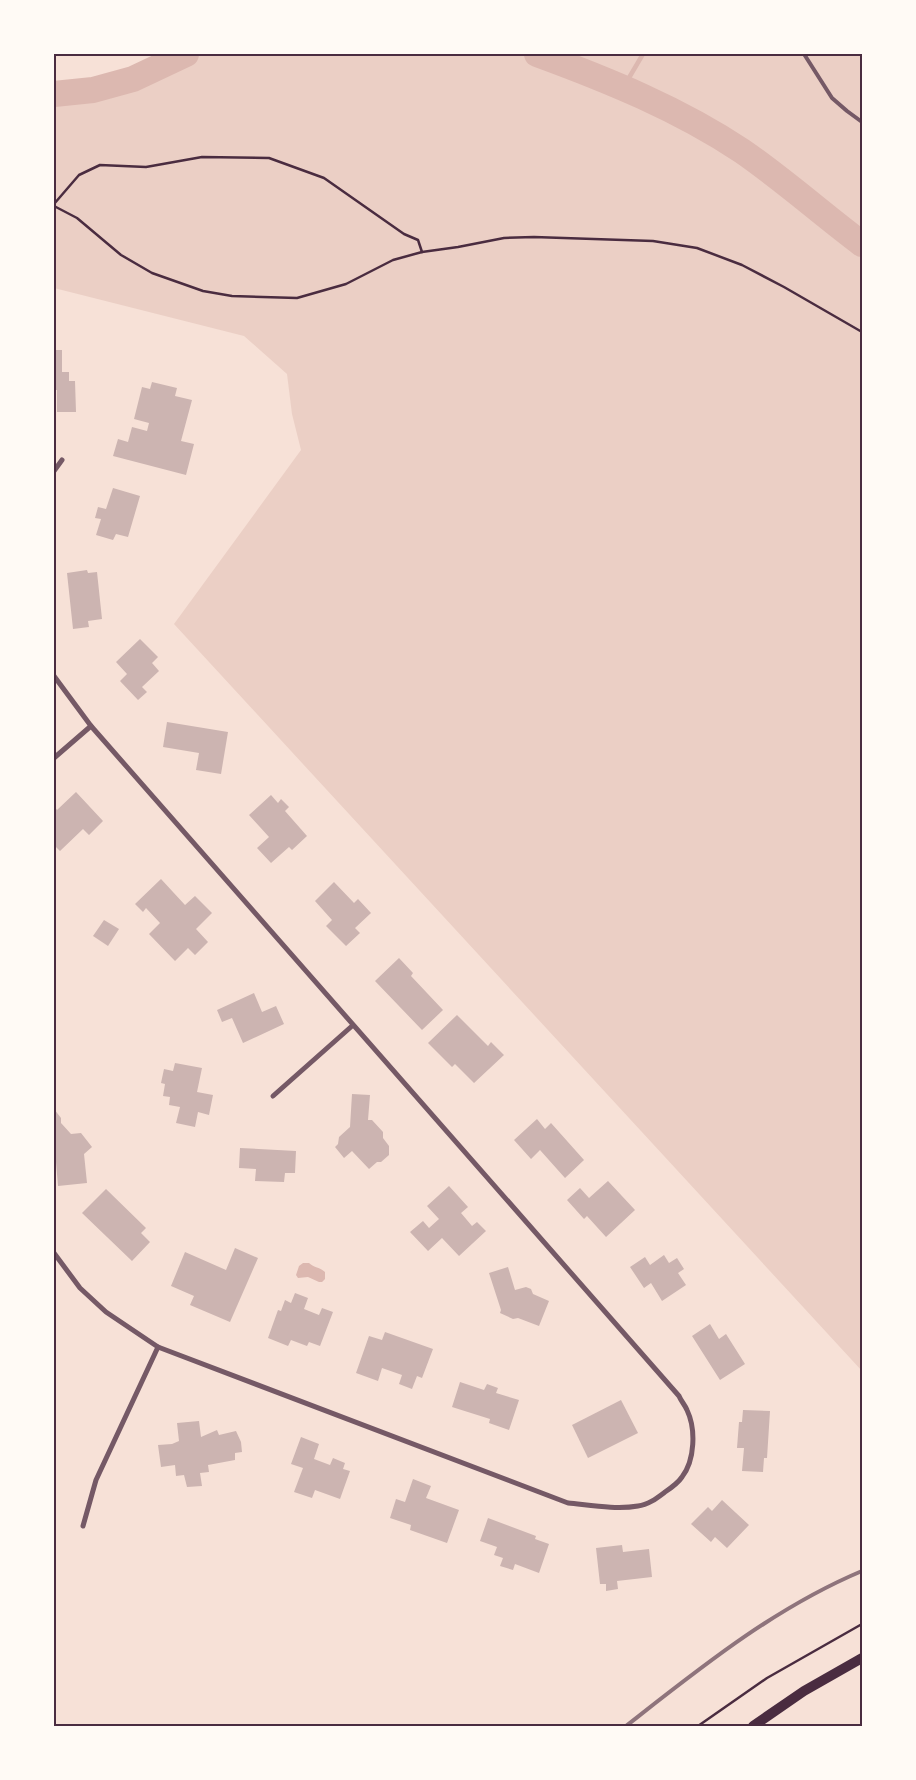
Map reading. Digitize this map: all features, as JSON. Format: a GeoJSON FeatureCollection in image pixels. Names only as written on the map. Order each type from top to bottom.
{"type":"FeatureCollection","features":[{"type":"Feature","properties":{"kind":"main road"},"geometry":{"type":"LineString","coordinates":[[753,1726],[804,1691],[862,1658]]}},
{"type":"Feature","properties":{"kind":"street"},"geometry":{"type":"LineString","coordinates":[[54,471],[62,460]]}},
{"type":"Feature","properties":{"kind":"street"},"geometry":{"type":"LineString","coordinates":[[54,676],[91,726],[352,1026],[679,1396],[687,1410],[692,1430],[692,1448],[688,1465],[682,1477],[671,1488],[657,1499],[638,1506],[568,1503],[158,1347],[106,1312],[80,1288],[54,1253]]}},
{"type":"Feature","properties":{"kind":"street"},"geometry":{"type":"LineString","coordinates":[[54,758],[91,726]]}},
{"type":"Feature","properties":{"kind":"street"},"geometry":{"type":"LineString","coordinates":[[273,1096],[352,1026]]}},
{"type":"Feature","properties":{"kind":"street"},"geometry":{"type":"LineString","coordinates":[[83,1526],[96,1480],[158,1347]]}},
{"type":"Feature","properties":{"kind":"lane"},"geometry":{"type":"LineString","coordinates":[[804,54],[832,98],[862,122]]}},
{"type":"Feature","properties":{"kind":"path"},"geometry":{"type":"LineString","coordinates":[[422,252],[418,240],[404,234],[324,178],[270,158],[202,157],[146,167],[100,165],[79,175],[54,205],[76,218],[121,255],[152,273],[203,291],[232,296],[297,298],[346,284],[393,260],[422,252],[504,238],[534,237],[653,241],[697,248],[742,265],[862,332]]}},
{"type":"Feature","properties":{"kind":"path"},"geometry":{"type":"LineString","coordinates":[[698,1726],[767,1678],[862,1624]]}},
{"type":"Feature","properties":{"kind":"shaded area"},"geometry":{"type":"Polygon","coordinates":[[[186,54],[862,54],[862,1371],[174,624],[301,450],[292,414],[287,374],[244,336],[54,288],[54,94],[93,90],[133,79],[186,54]]]}},
{"type":"Feature","properties":{"kind":"shaded area"},"geometry":{"type":"Polygon","coordinates":[[[303,1263],[309,1263],[323,1270],[325,1272],[325,1279],[319,1282],[308,1277],[298,1278],[296,1275],[299,1266],[303,1263]]]}},
{"type":"Feature","properties":{"kind":"building"},"geometry":{"type":"Polygon","coordinates":[[[54,350],[62,350],[62,372],[69,372],[69,381],[75,381],[76,412],[57,412],[57,390],[54,390],[54,350]]]}},
{"type":"Feature","properties":{"kind":"building"},"geometry":{"type":"Polygon","coordinates":[[[152,382],[177,388],[175,396],[192,400],[181,441],[194,444],[186,475],[113,456],[118,439],[128,442],[132,427],[147,431],[149,423],[134,419],[142,387],[150,389],[152,382]]]}},
{"type":"Feature","properties":{"kind":"building"},"geometry":{"type":"Polygon","coordinates":[[[113,488],[140,496],[128,537],[116,534],[113,540],[96,535],[101,519],[95,518],[98,507],[106,509],[113,488]]]}},
{"type":"Feature","properties":{"kind":"building"},"geometry":{"type":"Polygon","coordinates":[[[87,570],[88,573],[97,572],[102,619],[88,621],[89,627],[73,629],[67,573],[87,570]]]}},
{"type":"Feature","properties":{"kind":"building"},"geometry":{"type":"Polygon","coordinates":[[[140,639],[158,657],[152,663],[159,671],[142,687],[147,692],[138,700],[120,681],[127,674],[116,662],[140,639]]]}},
{"type":"Feature","properties":{"kind":"building"},"geometry":{"type":"Polygon","coordinates":[[[167,722],[228,732],[221,774],[196,770],[199,753],[163,747],[167,722]]]}},
{"type":"Feature","properties":{"kind":"building"},"geometry":{"type":"Polygon","coordinates":[[[76,792],[103,821],[89,835],[83,829],[60,851],[54,845],[54,806],[57,810],[76,792]]]}},
{"type":"Feature","properties":{"kind":"building"},"geometry":{"type":"Polygon","coordinates":[[[271,795],[278,803],[281,799],[289,807],[285,811],[307,836],[292,850],[289,847],[271,863],[257,848],[269,837],[249,815],[271,795]]]}},
{"type":"Feature","properties":{"kind":"building"},"geometry":{"type":"Polygon","coordinates":[[[161,879],[185,905],[195,896],[212,913],[196,929],[208,942],[195,955],[188,948],[175,961],[149,934],[160,923],[146,908],[143,912],[135,904],[161,879]]]}},
{"type":"Feature","properties":{"kind":"building"},"geometry":{"type":"Polygon","coordinates":[[[334,882],[354,903],[358,899],[371,913],[355,928],[360,933],[346,946],[326,926],[332,920],[315,901],[334,882]]]}},
{"type":"Feature","properties":{"kind":"building"},"geometry":{"type":"Polygon","coordinates":[[[104,920],[119,929],[108,946],[93,936],[104,920]]]}},
{"type":"Feature","properties":{"kind":"building"},"geometry":{"type":"Polygon","coordinates":[[[399,958],[413,973],[411,976],[443,1010],[422,1030],[375,981],[399,958]]]}},
{"type":"Feature","properties":{"kind":"building"},"geometry":{"type":"Polygon","coordinates":[[[254,993],[262,1012],[276,1006],[284,1024],[243,1043],[232,1018],[222,1022],[217,1010],[254,993]]]}},
{"type":"Feature","properties":{"kind":"building"},"geometry":{"type":"Polygon","coordinates":[[[457,1015],[488,1046],[491,1042],[504,1055],[474,1083],[455,1064],[452,1067],[428,1043],[457,1015]]]}},
{"type":"Feature","properties":{"kind":"building"},"geometry":{"type":"Polygon","coordinates":[[[175,1063],[202,1068],[197,1092],[213,1095],[209,1115],[198,1112],[195,1127],[176,1123],[180,1107],[169,1105],[170,1097],[163,1096],[165,1084],[161,1083],[164,1069],[173,1071],[175,1063]]]}},
{"type":"Feature","properties":{"kind":"building"},"geometry":{"type":"Polygon","coordinates":[[[352,1094],[370,1095],[368,1120],[372,1120],[383,1132],[383,1138],[389,1146],[389,1155],[369,1169],[352,1151],[344,1158],[335,1147],[338,1144],[339,1137],[350,1127],[352,1094]]]}},
{"type":"Feature","properties":{"kind":"building"},"geometry":{"type":"Polygon","coordinates":[[[54,1109],[61,1118],[61,1123],[71,1134],[81,1133],[92,1147],[84,1154],[87,1183],[58,1186],[56,1162],[54,1159],[54,1109]]]}},
{"type":"Feature","properties":{"kind":"building"},"geometry":{"type":"Polygon","coordinates":[[[537,1119],[545,1129],[551,1123],[584,1160],[565,1178],[540,1150],[531,1159],[514,1140],[537,1119]]]}},
{"type":"Feature","properties":{"kind":"building"},"geometry":{"type":"Polygon","coordinates":[[[240,1148],[296,1151],[295,1173],[285,1173],[284,1182],[255,1181],[256,1169],[239,1168],[240,1148]]]}},
{"type":"Feature","properties":{"kind":"building"},"geometry":{"type":"Polygon","coordinates":[[[608,1181],[635,1210],[606,1237],[587,1216],[584,1219],[567,1200],[580,1188],[589,1198],[608,1181]]]}},
{"type":"Feature","properties":{"kind":"building"},"geometry":{"type":"Polygon","coordinates":[[[449,1186],[468,1207],[461,1213],[472,1226],[477,1222],[486,1231],[459,1256],[442,1238],[428,1251],[410,1232],[423,1221],[429,1228],[439,1219],[427,1206],[449,1186]]]}},
{"type":"Feature","properties":{"kind":"building"},"geometry":{"type":"Polygon","coordinates":[[[106,1189],[146,1228],[141,1233],[150,1242],[132,1261],[82,1213],[106,1189]]]}},
{"type":"Feature","properties":{"kind":"building"},"geometry":{"type":"Polygon","coordinates":[[[235,1248],[258,1258],[230,1322],[190,1305],[194,1296],[171,1286],[185,1252],[226,1270],[235,1248]]]}},
{"type":"Feature","properties":{"kind":"building"},"geometry":{"type":"Polygon","coordinates":[[[664,1255],[669,1263],[677,1258],[684,1269],[678,1273],[686,1285],[662,1301],[651,1283],[644,1288],[630,1267],[645,1257],[650,1265],[664,1255]]]}},
{"type":"Feature","properties":{"kind":"building"},"geometry":{"type":"Polygon","coordinates":[[[508,1267],[515,1290],[526,1287],[531,1289],[533,1294],[549,1301],[539,1326],[518,1318],[513,1319],[500,1313],[501,1310],[489,1273],[508,1267]]]}},
{"type":"Feature","properties":{"kind":"building"},"geometry":{"type":"Polygon","coordinates":[[[295,1293],[308,1298],[304,1309],[319,1315],[322,1308],[333,1312],[320,1346],[309,1342],[307,1346],[291,1340],[288,1346],[268,1338],[278,1310],[281,1311],[285,1300],[291,1303],[295,1293]]]}},
{"type":"Feature","properties":{"kind":"building"},"geometry":{"type":"Polygon","coordinates":[[[710,1324],[719,1339],[726,1334],[745,1364],[720,1380],[692,1336],[710,1324]]]}},
{"type":"Feature","properties":{"kind":"building"},"geometry":{"type":"Polygon","coordinates":[[[385,1332],[433,1349],[422,1378],[417,1376],[412,1389],[399,1384],[402,1375],[382,1368],[378,1381],[356,1373],[369,1336],[382,1340],[385,1332]]]}},
{"type":"Feature","properties":{"kind":"building"},"geometry":{"type":"Polygon","coordinates":[[[460,1382],[484,1390],[487,1384],[498,1388],[496,1393],[519,1400],[509,1430],[489,1423],[490,1419],[452,1407],[460,1382]]]}},
{"type":"Feature","properties":{"kind":"building"},"geometry":{"type":"Polygon","coordinates":[[[621,1400],[638,1433],[588,1458],[572,1425],[621,1400]]]}},
{"type":"Feature","properties":{"kind":"building"},"geometry":{"type":"Polygon","coordinates":[[[743,1410],[770,1411],[767,1458],[764,1458],[763,1472],[742,1471],[744,1448],[737,1448],[739,1422],[742,1422],[743,1410]]]}},
{"type":"Feature","properties":{"kind":"building"},"geometry":{"type":"Polygon","coordinates":[[[199,1421],[201,1437],[217,1430],[219,1435],[236,1431],[241,1442],[242,1452],[235,1453],[235,1460],[208,1465],[209,1472],[200,1473],[202,1486],[187,1487],[184,1475],[176,1476],[175,1465],[161,1467],[158,1445],[172,1444],[179,1441],[177,1423],[199,1421]]]}},
{"type":"Feature","properties":{"kind":"building"},"geometry":{"type":"Polygon","coordinates":[[[301,1437],[319,1444],[314,1459],[330,1465],[333,1458],[345,1463],[343,1469],[350,1471],[340,1499],[315,1490],[312,1498],[294,1492],[303,1468],[291,1464],[301,1437]]]}},
{"type":"Feature","properties":{"kind":"building"},"geometry":{"type":"Polygon","coordinates":[[[413,1479],[431,1486],[426,1498],[459,1510],[447,1543],[410,1530],[411,1525],[390,1518],[396,1499],[405,1502],[413,1479]]]}},
{"type":"Feature","properties":{"kind":"building"},"geometry":{"type":"Polygon","coordinates":[[[722,1500],[749,1525],[727,1548],[715,1537],[711,1542],[691,1524],[708,1507],[712,1511],[722,1500]]]}},
{"type":"Feature","properties":{"kind":"building"},"geometry":{"type":"Polygon","coordinates":[[[488,1518],[536,1536],[535,1539],[549,1544],[539,1573],[515,1564],[513,1570],[500,1566],[503,1558],[494,1555],[497,1547],[480,1541],[488,1518]]]}},
{"type":"Feature","properties":{"kind":"building"},"geometry":{"type":"Polygon","coordinates":[[[622,1545],[623,1552],[649,1549],[652,1577],[617,1581],[618,1589],[606,1591],[606,1584],[600,1584],[596,1548],[622,1545]]]}},
{"type":"Feature","properties":{"kind":"waterway"},"geometry":{"type":"LineString","coordinates":[[54,94],[93,90],[133,79],[186,54]]}},
{"type":"Feature","properties":{"kind":"waterway"},"geometry":{"type":"LineString","coordinates":[[537,54],[642,96],[718,136],[773,174],[862,244]]}},
{"type":"Feature","properties":{"kind":"waterway"},"geometry":{"type":"LineString","coordinates":[[623,88],[643,54]]}},
{"type":"Feature","properties":{"kind":"railway"},"geometry":{"type":"LineString","coordinates":[[626,1726],[710,1661],[768,1621],[798,1603],[862,1571]]}}]}
